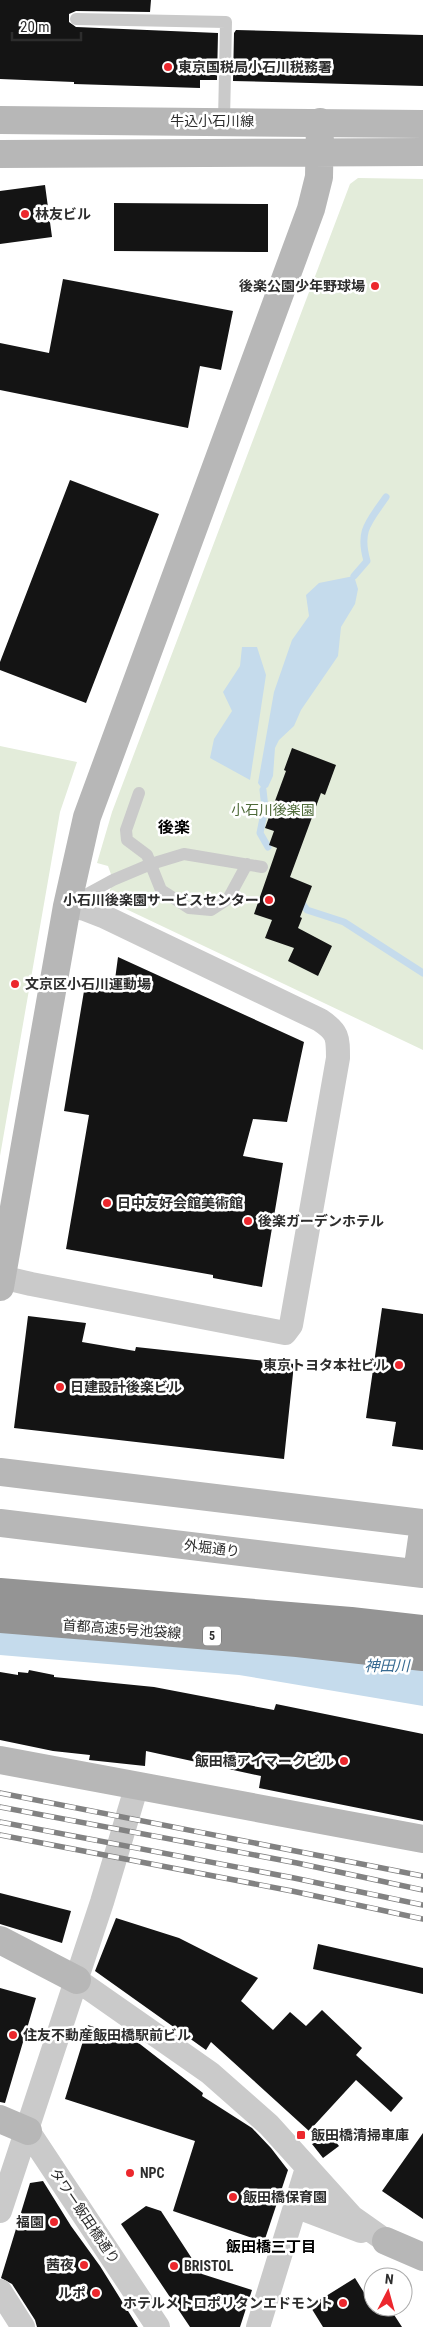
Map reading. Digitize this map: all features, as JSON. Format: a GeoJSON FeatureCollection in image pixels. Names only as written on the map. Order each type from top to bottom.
{"type":"FeatureCollection","features":[{"type":"Feature","properties":{"kind":"highway","name":"首都高速5号池袋線"},"geometry":{"type":"LineString","coordinates":[[0,1592],[351,1621],[423,1629]]}},
{"type":"Feature","properties":{"kind":"highway","name":"首都高速5号池袋線"},"geometry":{"type":"LineString","coordinates":[[0,1620],[314,1644],[423,1657]]}},
{"type":"Feature","properties":{"kind":"street","name":"牛込小石川線"},"geometry":{"type":"LineString","coordinates":[[0,120],[423,124]]}},
{"type":"Feature","properties":{"kind":"street"},"geometry":{"type":"LineString","coordinates":[[67,906],[85,909],[103,916],[320,1020],[332,1028],[337,1036],[336,1068],[291,1326],[285,1333],[0,1280],[67,906],[87,817],[311,209],[319,177],[320,122]]}},
{"type":"Feature","properties":{"kind":"street"},"geometry":{"type":"LineString","coordinates":[[0,154],[423,152]]}},
{"type":"Feature","properties":{"kind":"street"},"geometry":{"type":"LineString","coordinates":[[0,1472],[423,1524]]}},
{"type":"Feature","properties":{"kind":"street","name":"外堀通り"},"geometry":{"type":"LineString","coordinates":[[0,1523],[420,1573]]}},
{"type":"Feature","properties":{"kind":"street"},"geometry":{"type":"LineString","coordinates":[[420,1573],[423,1531]]}},
{"type":"Feature","properties":{"kind":"street"},"geometry":{"type":"LineString","coordinates":[[0,1760],[423,1839]]}},
{"type":"Feature","properties":{"kind":"street"},"geometry":{"type":"LineString","coordinates":[[0,2211],[77,1980],[137,1785]]}},
{"type":"Feature","properties":{"kind":"street"},"geometry":{"type":"LineString","coordinates":[[0,1940],[77,1980],[210,2073],[270,2125],[352,2217],[386,2241]]}},
{"type":"Feature","properties":{"kind":"street"},"geometry":{"type":"LineString","coordinates":[[0,2119],[28,2131]]}},
{"type":"Feature","properties":{"kind":"street","name":"タワー飯田橋通り"},"geometry":{"type":"LineString","coordinates":[[28,2131],[158,2327]]}},
{"type":"Feature","properties":{"kind":"street"},"geometry":{"type":"LineString","coordinates":[[258,2327],[307,2168]]}},
{"type":"Feature","properties":{"kind":"street"},"geometry":{"type":"LineString","coordinates":[[295,2206],[423,2257]]}},
{"type":"Feature","properties":{"kind":"street"},"geometry":{"type":"LineString","coordinates":[[0,2291],[23,2327]]}},
{"type":"Feature","properties":{"kind":"lane"},"geometry":{"type":"LineString","coordinates":[[76,19],[226,22],[224,122]]}},
{"type":"Feature","properties":{"kind":"lane"},"geometry":{"type":"LineString","coordinates":[[139,793],[126,830],[127,840],[147,855],[161,890],[189,908],[210,910],[228,899],[247,864]]}},
{"type":"Feature","properties":{"kind":"lane"},"geometry":{"type":"LineString","coordinates":[[67,906],[113,880],[150,864],[184,854],[262,867]]}},
{"type":"Feature","properties":{"kind":"green space","name":"小石川後楽園"},"geometry":{"type":"Polygon","coordinates":[[[358,178],[423,179],[423,1050],[107,900],[113,880],[108,866],[97,863],[112,812],[350,184],[358,178]]]}},
{"type":"Feature","properties":{"kind":"green space","name":"文京区小石川運動場"},"geometry":{"type":"Polygon","coordinates":[[[0,746],[77,762],[60,812],[0,1156],[0,746]]]}},
{"type":"Feature","properties":{"kind":"water"},"geometry":{"type":"Polygon","coordinates":[[[354,576],[358,589],[355,604],[341,627],[338,656],[301,710],[294,726],[279,740],[275,748],[273,776],[268,787],[263,790],[258,783],[274,692],[292,640],[309,616],[306,595],[319,583],[354,576]]]}},
{"type":"Feature","properties":{"kind":"water"},"geometry":{"type":"Polygon","coordinates":[[[242,647],[257,647],[266,675],[250,780],[210,758],[214,739],[232,711],[223,692],[240,666],[242,647]]]}},
{"type":"Feature","properties":{"kind":"water","name":"神田川"},"geometry":{"type":"Polygon","coordinates":[[[0,1588],[423,1637],[423,1706],[239,1675],[0,1655],[0,1588]]]}},
{"type":"Feature","properties":{"kind":"building"},"geometry":{"type":"Polygon","coordinates":[[[0,0],[151,0],[150,12],[76,11],[69,14],[69,22],[76,27],[218,33],[217,80],[200,80],[200,88],[74,84],[74,82],[0,79],[0,0]]]}},
{"type":"Feature","properties":{"kind":"building"},"geometry":{"type":"Polygon","coordinates":[[[236,30],[423,35],[423,86],[233,81],[234,33],[236,30]]]}},
{"type":"Feature","properties":{"kind":"building","name":"林友ビル"},"geometry":{"type":"Polygon","coordinates":[[[45,185],[52,237],[0,244],[0,191],[45,185]]]}},
{"type":"Feature","properties":{"kind":"building"},"geometry":{"type":"Polygon","coordinates":[[[114,203],[268,204],[268,252],[114,251],[114,203]]]}},
{"type":"Feature","properties":{"kind":"building"},"geometry":{"type":"Polygon","coordinates":[[[63,279],[233,311],[221,370],[200,366],[188,428],[0,390],[0,343],[49,353],[63,279]]]}},
{"type":"Feature","properties":{"kind":"building"},"geometry":{"type":"Polygon","coordinates":[[[70,480],[159,514],[86,703],[0,670],[0,662],[70,480]]]}},
{"type":"Feature","properties":{"kind":"building"},"geometry":{"type":"Polygon","coordinates":[[[292,748],[336,765],[325,795],[321,793],[290,877],[312,886],[300,917],[302,918],[298,928],[332,946],[318,976],[288,961],[294,948],[265,938],[272,920],[254,914],[277,848],[269,845],[274,831],[265,828],[286,771],[284,770],[292,748]]]}},
{"type":"Feature","properties":{"kind":"building"},"geometry":{"type":"Polygon","coordinates":[[[118,957],[304,1042],[287,1122],[253,1119],[243,1156],[283,1163],[262,1287],[213,1278],[213,1275],[66,1249],[89,1115],[64,1111],[85,985],[114,987],[118,957]]]}},
{"type":"Feature","properties":{"kind":"building","name":"東京トヨタ本社ビル"},"geometry":{"type":"Polygon","coordinates":[[[382,1308],[423,1314],[423,1450],[392,1446],[396,1422],[366,1418],[382,1308]]]}},
{"type":"Feature","properties":{"kind":"building"},"geometry":{"type":"Polygon","coordinates":[[[28,1316],[86,1323],[82,1342],[135,1351],[136,1347],[294,1364],[284,1459],[14,1428],[28,1316]]]}},
{"type":"Feature","properties":{"kind":"building"},"geometry":{"type":"Polygon","coordinates":[[[29,1670],[54,1675],[54,1677],[154,1687],[274,1710],[276,1704],[423,1734],[423,1821],[259,1788],[261,1776],[146,1751],[145,1766],[89,1760],[90,1755],[53,1751],[0,1740],[0,1672],[18,1675],[18,1672],[28,1673],[29,1670]]]}},
{"type":"Feature","properties":{"kind":"building"},"geometry":{"type":"Polygon","coordinates":[[[0,1893],[71,1911],[62,1943],[0,1924],[0,1893]]]}},
{"type":"Feature","properties":{"kind":"building"},"geometry":{"type":"Polygon","coordinates":[[[116,1918],[179,1938],[258,1978],[241,2001],[273,2030],[290,2012],[306,2026],[322,2010],[362,2048],[356,2055],[403,2098],[391,2112],[356,2080],[309,2131],[211,2042],[206,2050],[95,1971],[116,1918]]]}},
{"type":"Feature","properties":{"kind":"building"},"geometry":{"type":"Polygon","coordinates":[[[318,1944],[423,1968],[423,1994],[313,1969],[318,1944]]]}},
{"type":"Feature","properties":{"kind":"building","name":"住友不動産飯田橋駅前ビル"},"geometry":{"type":"Polygon","coordinates":[[[0,1988],[36,1998],[5,2103],[0,2102],[0,1988]]]}},
{"type":"Feature","properties":{"kind":"building"},"geometry":{"type":"Polygon","coordinates":[[[88,2025],[136,2041],[203,2093],[202,2096],[252,2128],[271,2148],[288,2170],[264,2242],[173,2211],[195,2141],[65,2099],[88,2025]]]}},
{"type":"Feature","properties":{"kind":"building"},"geometry":{"type":"Polygon","coordinates":[[[328,2132],[339,2146],[323,2158],[312,2144],[328,2132]]]}},
{"type":"Feature","properties":{"kind":"building"},"geometry":{"type":"Polygon","coordinates":[[[423,2133],[423,2219],[382,2191],[423,2133]]]}},
{"type":"Feature","properties":{"kind":"building"},"geometry":{"type":"Polygon","coordinates":[[[43,2181],[138,2327],[37,2327],[35,2320],[12,2284],[1,2278],[30,2183],[43,2181]]]}},
{"type":"Feature","properties":{"kind":"building"},"geometry":{"type":"Polygon","coordinates":[[[146,2206],[161,2211],[202,2274],[252,2290],[240,2327],[190,2327],[121,2224],[146,2206]]]}},
{"type":"Feature","properties":{"kind":"building","name":"ホテルメトロポリタンエドモント"},"geometry":{"type":"Polygon","coordinates":[[[355,2278],[363,2291],[363,2317],[396,2317],[402,2327],[323,2327],[310,2306],[355,2278]]]}},
{"type":"Feature","properties":{"kind":"waterway"},"geometry":{"type":"LineString","coordinates":[[354,576],[367,561],[364,541],[367,527],[386,497]]}},
{"type":"Feature","properties":{"kind":"waterway"},"geometry":{"type":"LineString","coordinates":[[263,790],[265,808],[260,833],[268,847]]}},
{"type":"Feature","properties":{"kind":"waterway"},"geometry":{"type":"LineString","coordinates":[[299,899],[307,910],[344,922],[423,973]]}},
{"type":"Feature","properties":{"kind":"railway"},"geometry":{"type":"LineString","coordinates":[[0,1793],[423,1876]]}},
{"type":"Feature","properties":{"kind":"railway"},"geometry":{"type":"LineString","coordinates":[[0,1807],[297,1863],[423,1890]]}},
{"type":"Feature","properties":{"kind":"railway"},"geometry":{"type":"LineString","coordinates":[[0,1822],[294,1878],[423,1905]]}},
{"type":"Feature","properties":{"kind":"railway"},"geometry":{"type":"LineString","coordinates":[[0,1835],[292,1891],[423,1919]]}},
{"type":"Feature","properties":{"kind":"place","name":"東京国税局小石川税務署"},"geometry":{"type":"Point","coordinates":[168,67]}},
{"type":"Feature","properties":{"kind":"place","name":"林友ビル"},"geometry":{"type":"Point","coordinates":[25,214]}},
{"type":"Feature","properties":{"kind":"place","name":"後楽公園少年野球場"},"geometry":{"type":"Point","coordinates":[375,286]}},
{"type":"Feature","properties":{"kind":"place","name":"小石川後楽園サービスセンター"},"geometry":{"type":"Point","coordinates":[269,900]}},
{"type":"Feature","properties":{"kind":"place","name":"文京区小石川運動場"},"geometry":{"type":"Point","coordinates":[15,984]}},
{"type":"Feature","properties":{"kind":"place","name":"日中友好会館美術館"},"geometry":{"type":"Point","coordinates":[107,1203]}},
{"type":"Feature","properties":{"kind":"place","name":"後楽ガーデンホテル"},"geometry":{"type":"Point","coordinates":[248,1221]}},
{"type":"Feature","properties":{"kind":"place","name":"東京トヨタ本社ビル"},"geometry":{"type":"Point","coordinates":[399,1365]}},
{"type":"Feature","properties":{"kind":"place","name":"日建設計後楽ビル"},"geometry":{"type":"Point","coordinates":[60,1387]}},
{"type":"Feature","properties":{"kind":"place","name":"飯田橋アイマークビル"},"geometry":{"type":"Point","coordinates":[344,1761]}},
{"type":"Feature","properties":{"kind":"place","name":"住友不動産飯田橋駅前ビル"},"geometry":{"type":"Point","coordinates":[13,2035]}},
{"type":"Feature","properties":{"kind":"place","name":"飯田橋清掃車庫"},"geometry":{"type":"Point","coordinates":[301,2135]}},
{"type":"Feature","properties":{"kind":"place","name":"NPC"},"geometry":{"type":"Point","coordinates":[130,2173]}},
{"type":"Feature","properties":{"kind":"place","name":"飯田橋保育園"},"geometry":{"type":"Point","coordinates":[233,2197]}},
{"type":"Feature","properties":{"kind":"place","name":"福園"},"geometry":{"type":"Point","coordinates":[54,2222]}},
{"type":"Feature","properties":{"kind":"place","name":"茜夜"},"geometry":{"type":"Point","coordinates":[84,2265]}},
{"type":"Feature","properties":{"kind":"place","name":"BRISTOL"},"geometry":{"type":"Point","coordinates":[174,2266]}},
{"type":"Feature","properties":{"kind":"place","name":"ルポ"},"geometry":{"type":"Point","coordinates":[96,2293]}},
{"type":"Feature","properties":{"kind":"place","name":"ホテルメトロポリタンエドモント"},"geometry":{"type":"Point","coordinates":[343,2303]}},
{"type":"Feature","properties":{"kind":"district","name":"後楽"},"geometry":{"type":"Point","coordinates":[174,827]}},
{"type":"Feature","properties":{"kind":"district","name":"飯田橋三丁目"},"geometry":{"type":"Point","coordinates":[271,2247]}}]}
